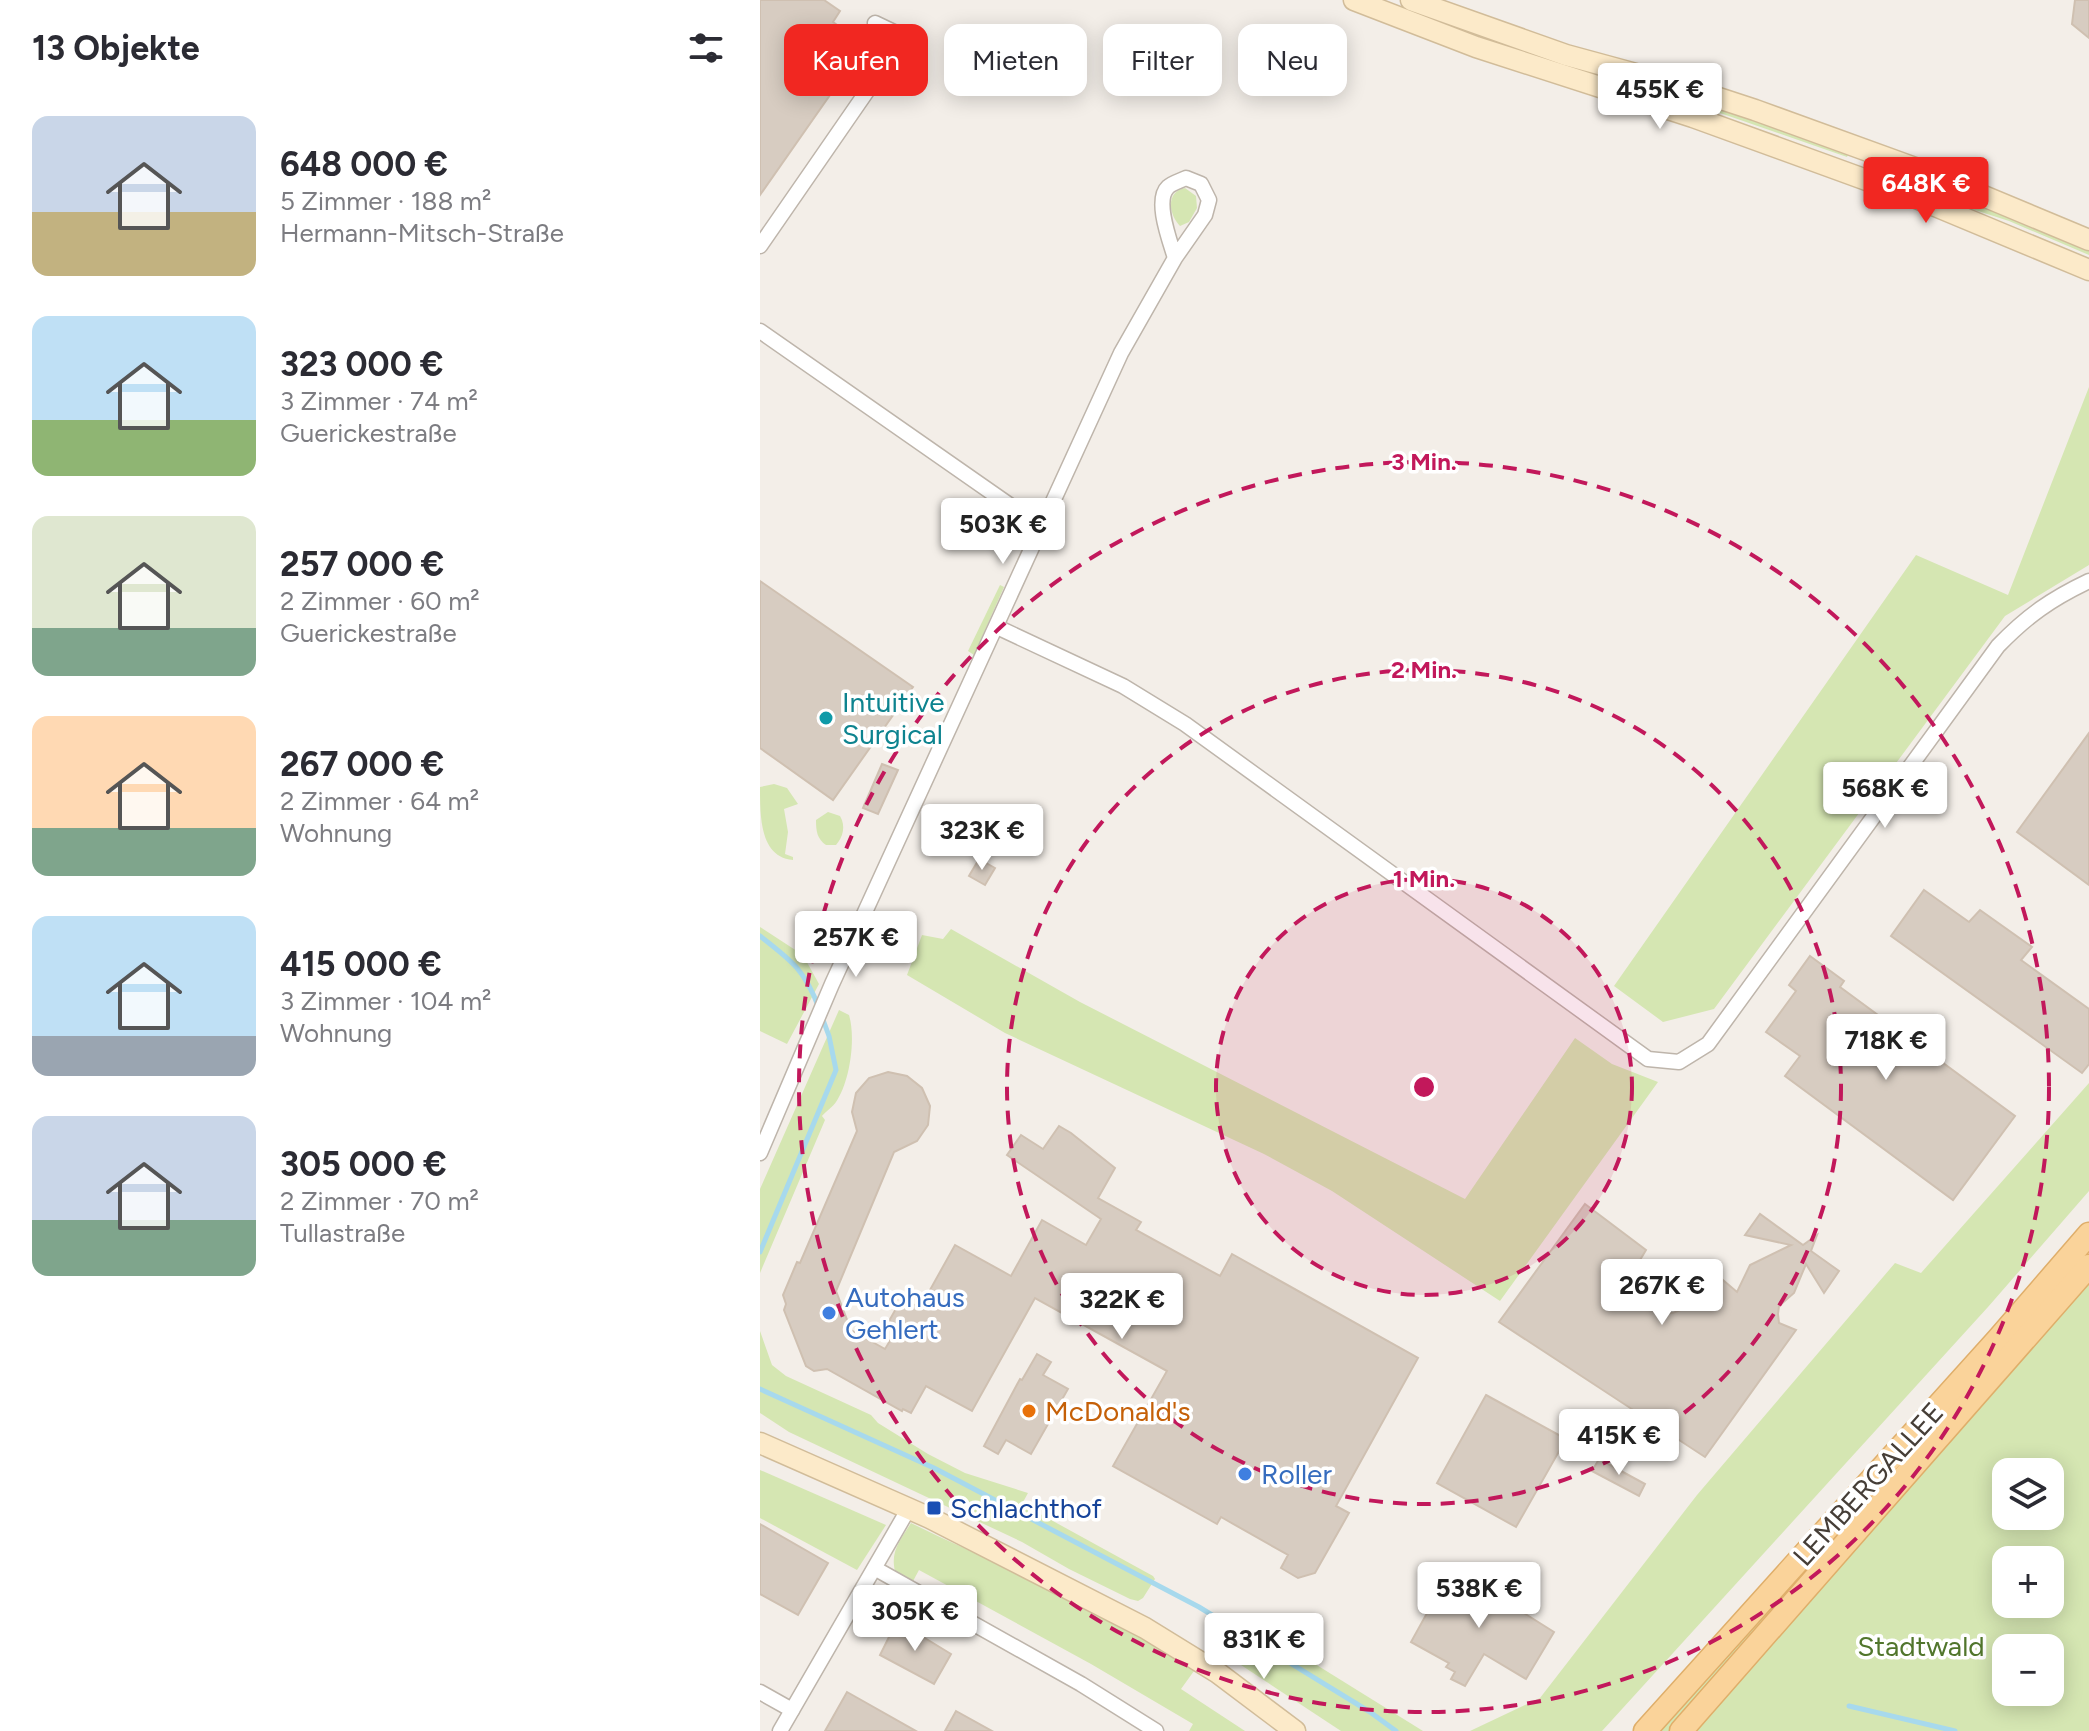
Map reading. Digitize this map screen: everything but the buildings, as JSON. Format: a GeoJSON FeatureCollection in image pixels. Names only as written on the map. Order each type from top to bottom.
{"type":"FeatureCollection","features":[{"type":"Feature","properties":{"kind":"main road"},"geometry":{"type":"LineString","coordinates":[[1354,0],[1476,47],[1693,117],[1891,189],[1976,221],[2089,270]]}},
{"type":"Feature","properties":{"kind":"main road"},"geometry":{"type":"LineString","coordinates":[[1411,0],[1566,55],[1717,97],[1901,163],[2089,240]]}},
{"type":"Feature","properties":{"kind":"main road"},"geometry":{"type":"LineString","coordinates":[[1891,189],[1901,163]]}},
{"type":"Feature","properties":{"kind":"main road","name":"LEMBERGALLEE"},"geometry":{"type":"LineString","coordinates":[[1645,1731],[2089,1234]]}},
{"type":"Feature","properties":{"kind":"main road","name":"LEMBERGALLEE"},"geometry":{"type":"LineString","coordinates":[[1681,1731],[2089,1266]]}},
{"type":"Feature","properties":{"kind":"main road"},"geometry":{"type":"LineString","coordinates":[[760,1443],[909,1508],[1145,1628],[1218,1673],[1295,1731]]}},
{"type":"Feature","properties":{"kind":"street"},"geometry":{"type":"LineString","coordinates":[[760,246],[892,55],[898,34],[875,23]]}},
{"type":"Feature","properties":{"kind":"street"},"geometry":{"type":"LineString","coordinates":[[760,1153],[816,1020],[1121,353],[1175,258],[1205,215],[1209,200],[1201,184],[1186,178],[1169,186],[1162,196],[1162,210],[1175,258]]}},
{"type":"Feature","properties":{"kind":"street"},"geometry":{"type":"LineString","coordinates":[[760,331],[1041,527]]}},
{"type":"Feature","properties":{"kind":"street"},"geometry":{"type":"LineString","coordinates":[[997,627],[1123,686],[1172,716],[1648,1059],[1679,1062],[1708,1044],[1964,688],[1998,646],[2025,618],[2089,581]]}},
{"type":"Feature","properties":{"kind":"street"},"geometry":{"type":"LineString","coordinates":[[780,1731],[909,1508]]}},
{"type":"Feature","properties":{"kind":"street"},"geometry":{"type":"LineString","coordinates":[[876,1569],[1081,1684],[1156,1731]]}},
{"type":"Feature","properties":{"kind":"street"},"geometry":{"type":"LineString","coordinates":[[760,1692],[792,1710]]}},
{"type":"Feature","properties":{"kind":"green space"},"geometry":{"type":"Polygon","coordinates":[[[1407,8],[1696,99],[1849,153],[1847,157],[1723,114],[1624,89],[1406,12],[1407,8]]]}},
{"type":"Feature","properties":{"kind":"green space"},"geometry":{"type":"Polygon","coordinates":[[[1929,182],[2070,241],[2089,250],[2089,255],[2009,221],[1925,194],[1929,182]]]}},
{"type":"Feature","properties":{"kind":"green space"},"geometry":{"type":"Polygon","coordinates":[[[1185,188],[1196,196],[1197,208],[1189,222],[1180,226],[1173,216],[1171,204],[1174,194],[1185,188]]]}},
{"type":"Feature","properties":{"kind":"green space"},"geometry":{"type":"Polygon","coordinates":[[[2089,387],[2089,565],[2005,616],[1714,1009],[1663,1022],[1614,986],[1916,555],[2008,595],[2089,387]]]}},
{"type":"Feature","properties":{"kind":"green space"},"geometry":{"type":"Polygon","coordinates":[[[1000,585],[1004,587],[974,655],[968,651],[1000,585]]]}},
{"type":"Feature","properties":{"kind":"green space"},"geometry":{"type":"Polygon","coordinates":[[[774,784],[787,788],[798,804],[784,809],[788,832],[785,854],[793,860],[774,852],[764,834],[760,787],[774,784]]]}},
{"type":"Feature","properties":{"kind":"green space"},"geometry":{"type":"Polygon","coordinates":[[[828,812],[840,816],[843,824],[842,835],[836,845],[826,845],[817,831],[816,820],[828,812]]]}},
{"type":"Feature","properties":{"kind":"green space"},"geometry":{"type":"Polygon","coordinates":[[[760,927],[803,955],[819,984],[787,1044],[760,1031],[760,927]]]}},
{"type":"Feature","properties":{"kind":"green space"},"geometry":{"type":"Polygon","coordinates":[[[951,929],[1080,1002],[1465,1199],[1575,1038],[1612,1064],[1658,1082],[1500,1301],[1332,1191],[1264,1154],[1005,1033],[907,975],[922,935],[943,939],[951,929]]]}},
{"type":"Feature","properties":{"kind":"green space"},"geometry":{"type":"Polygon","coordinates":[[[839,1010],[849,1015],[851,1025],[852,1047],[845,1083],[836,1102],[822,1116],[825,1120],[760,1273],[760,1189],[839,1010]]]}},
{"type":"Feature","properties":{"kind":"green space"},"geometry":{"type":"Polygon","coordinates":[[[2089,1083],[2089,1191],[1988,1307],[1602,1731],[1470,1731],[1540,1698],[1697,1495],[1895,1263],[1921,1273],[2089,1083]]]}},
{"type":"Feature","properties":{"kind":"green space"},"geometry":{"type":"Polygon","coordinates":[[[2089,1246],[2089,1251],[1669,1731],[1658,1731],[1741,1641],[2089,1246]]]}},
{"type":"Feature","properties":{"kind":"green space","name":"Stadtwald"},"geometry":{"type":"Polygon","coordinates":[[[2089,1281],[2089,1731],[1696,1731],[2089,1281]]]}},
{"type":"Feature","properties":{"kind":"green space"},"geometry":{"type":"Polygon","coordinates":[[[760,1331],[772,1365],[786,1376],[871,1415],[878,1423],[928,1454],[965,1473],[1028,1493],[1022,1504],[1153,1576],[1155,1579],[1143,1598],[1138,1601],[1130,1599],[1022,1542],[789,1432],[760,1413],[760,1331]]]}},
{"type":"Feature","properties":{"kind":"green space"},"geometry":{"type":"Polygon","coordinates":[[[760,1470],[886,1525],[857,1570],[760,1518],[760,1470]]]}},
{"type":"Feature","properties":{"kind":"green space"},"geometry":{"type":"Polygon","coordinates":[[[911,1523],[1075,1598],[1137,1631],[1194,1671],[1181,1689],[1245,1731],[1189,1731],[1193,1724],[919,1570],[912,1583],[895,1571],[894,1564],[897,1546],[911,1523]]]}},
{"type":"Feature","properties":{"kind":"green space"},"geometry":{"type":"Polygon","coordinates":[[[1257,1628],[1423,1731],[1341,1731],[1241,1665],[1257,1628]]]}},
{"type":"Feature","properties":{"kind":"waterway"},"geometry":{"type":"LineString","coordinates":[[760,936],[796,967],[819,1008]]}},
{"type":"Feature","properties":{"kind":"waterway"},"geometry":{"type":"LineString","coordinates":[[760,1252],[836,1070],[822,1017]]}},
{"type":"Feature","properties":{"kind":"waterway"},"geometry":{"type":"LineString","coordinates":[[760,1389],[934,1468],[1199,1607],[1396,1731]]}},
{"type":"Feature","properties":{"kind":"waterway"},"geometry":{"type":"LineString","coordinates":[[1849,1706],[1955,1731]]}},
{"type":"Feature","properties":{"kind":"place","name":"Intuitive Surgical"},"geometry":{"type":"Point","coordinates":[826,718]}},
{"type":"Feature","properties":{"kind":"place","name":"Autohaus Gehlert"},"geometry":{"type":"Point","coordinates":[829,1313]}},
{"type":"Feature","properties":{"kind":"place","name":"McDonald's"},"geometry":{"type":"Point","coordinates":[1029,1411]}},
{"type":"Feature","properties":{"kind":"place","name":"Roller"},"geometry":{"type":"Point","coordinates":[1245,1474]}},
{"type":"Feature","properties":{"kind":"place","name":"Schlachthof"},"geometry":{"type":"Point","coordinates":[934,1508]}}]}
